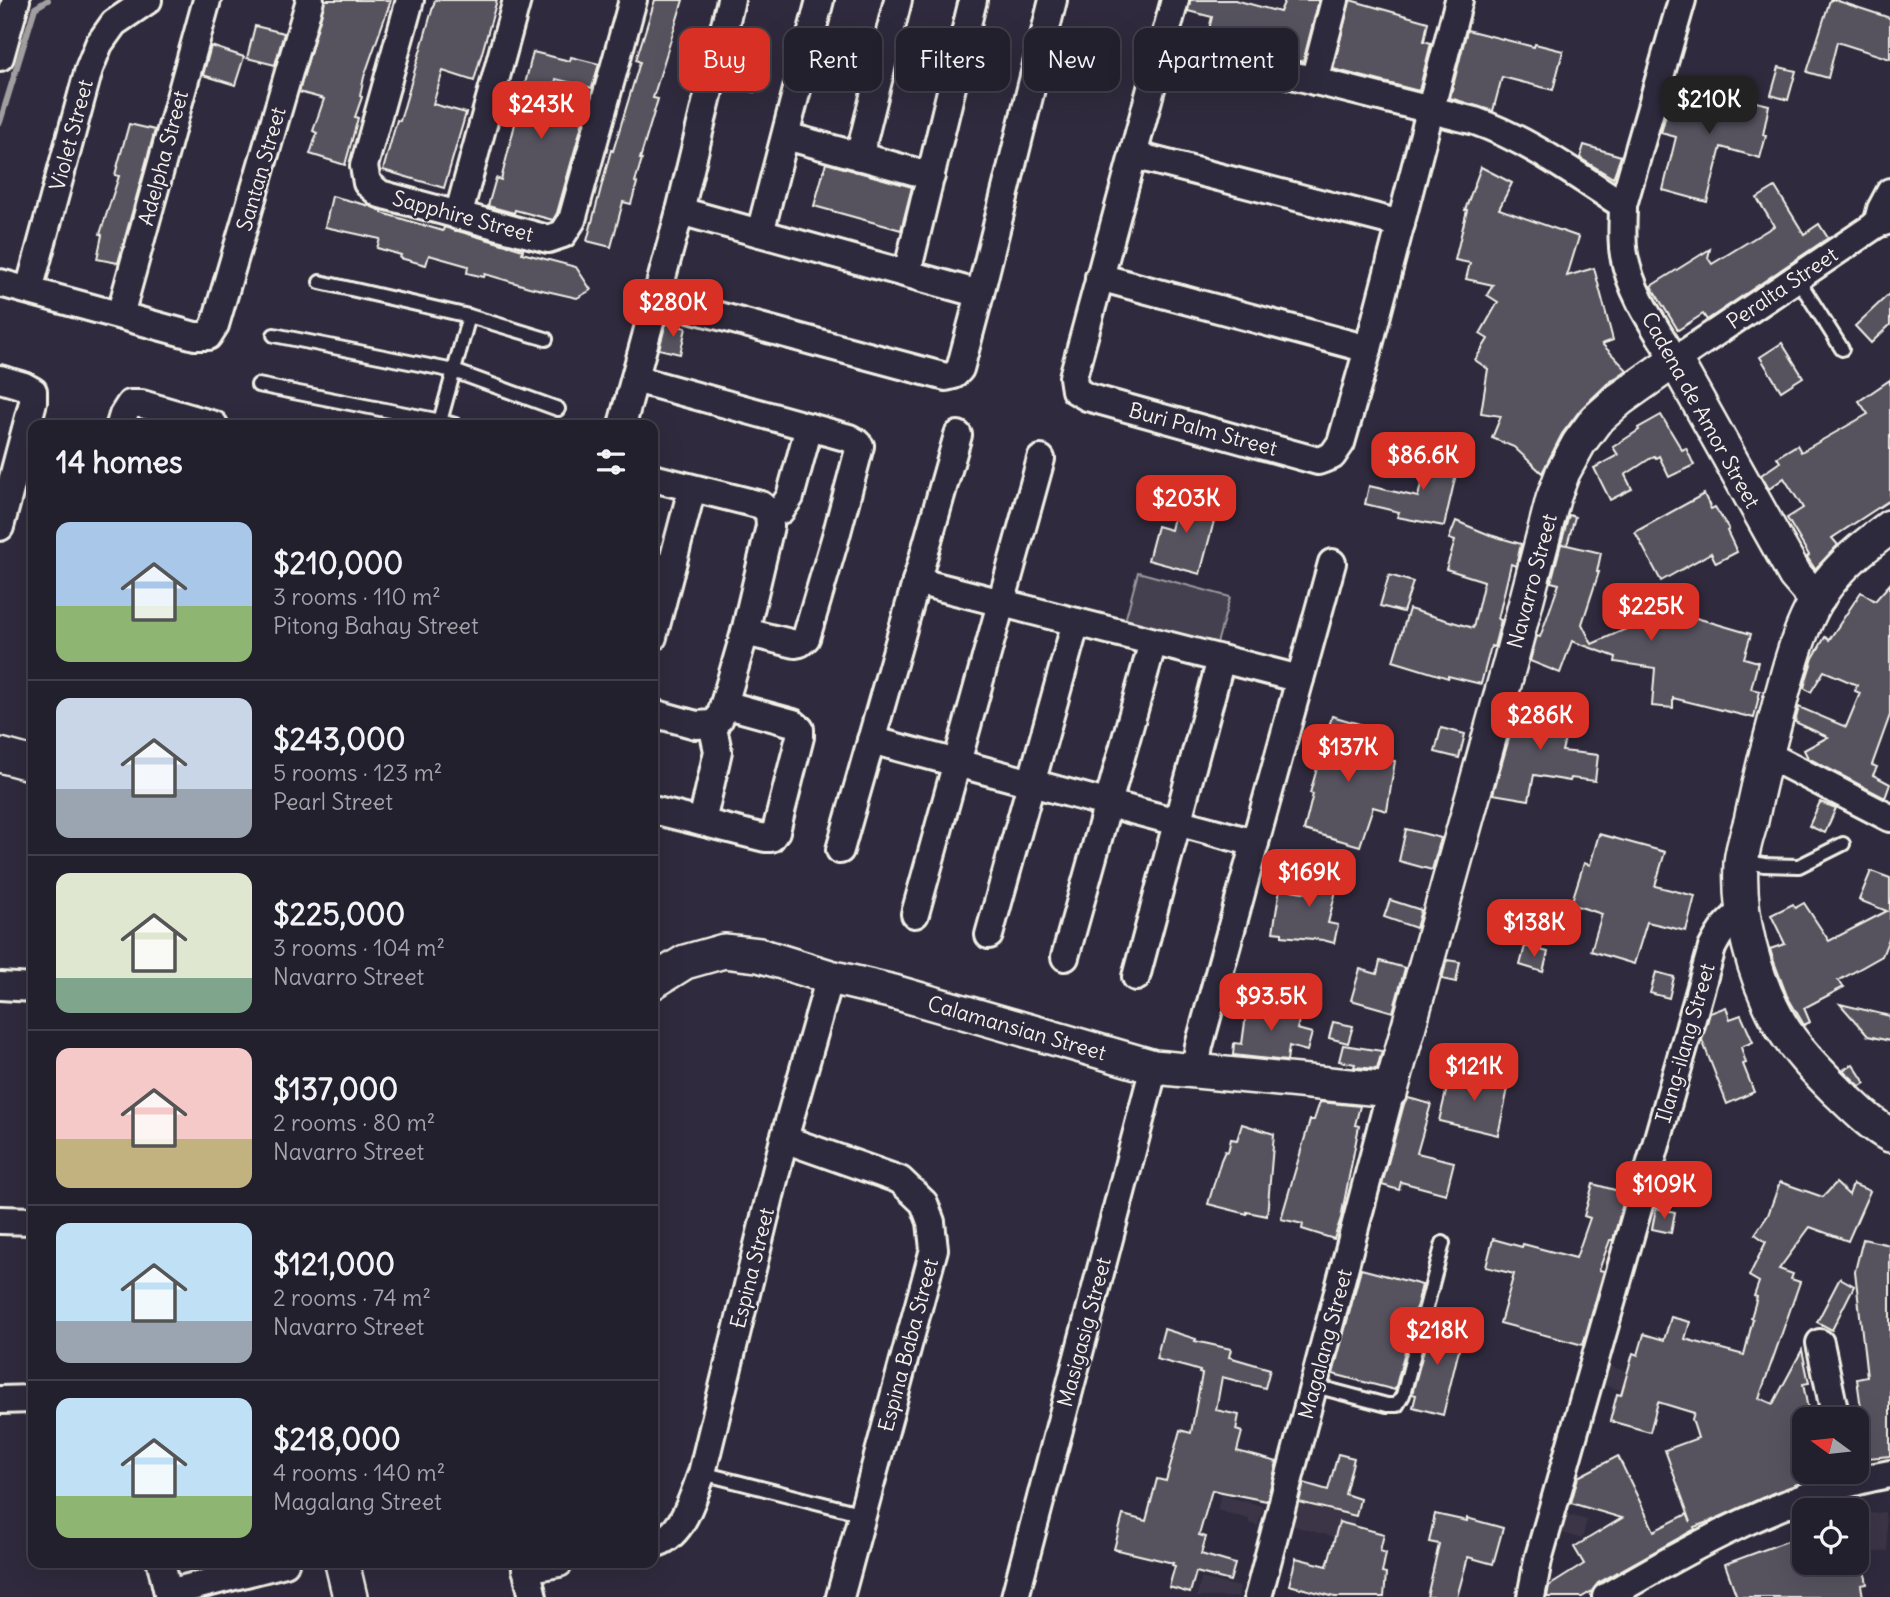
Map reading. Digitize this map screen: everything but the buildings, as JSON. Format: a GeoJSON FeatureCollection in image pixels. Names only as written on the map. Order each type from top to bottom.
{"type":"FeatureCollection","features":[{"type":"Feature","properties":{"kind":"street"},"geometry":{"type":"LineString","coordinates":[[0,57],[16,0]]}},
{"type":"Feature","properties":{"kind":"street","name":"Violet Street"},"geometry":{"type":"LineString","coordinates":[[29,290],[89,69],[99,44],[114,23],[148,0]]}},
{"type":"Feature","properties":{"kind":"street","name":"Adelpha Street"},"geometry":{"type":"LineString","coordinates":[[120,315],[206,0]]}},
{"type":"Feature","properties":{"kind":"street","name":"Santan Street"},"geometry":{"type":"LineString","coordinates":[[120,315],[195,336],[208,336],[215,325],[310,0]]}},
{"type":"Feature","properties":{"kind":"street","name":"Sapphire Street"},"geometry":{"type":"LineString","coordinates":[[410,0],[364,166],[367,183],[380,194],[548,239],[563,234],[572,220],[633,0]]}},
{"type":"Feature","properties":{"kind":"street"},"geometry":{"type":"LineString","coordinates":[[458,216],[517,0]]}},
{"type":"Feature","properties":{"kind":"street"},"geometry":{"type":"LineString","coordinates":[[623,420],[680,211],[731,0]]}},
{"type":"Feature","properties":{"kind":"street"},"geometry":{"type":"LineString","coordinates":[[760,233],[820,0]]}},
{"type":"Feature","properties":{"kind":"street"},"geometry":{"type":"LineString","coordinates":[[859,157],[898,0]]}},
{"type":"Feature","properties":{"kind":"street"},"geometry":{"type":"LineString","coordinates":[[908,273],[973,0]]}},
{"type":"Feature","properties":{"kind":"street"},"geometry":{"type":"LineString","coordinates":[[656,299],[946,377],[954,375],[960,369],[980,294],[1053,0]]}},
{"type":"Feature","properties":{"kind":"street"},"geometry":{"type":"LineString","coordinates":[[1168,28],[1175,0]]}},
{"type":"Feature","properties":{"kind":"street"},"geometry":{"type":"LineString","coordinates":[[1314,80],[1335,0]]}},
{"type":"Feature","properties":{"kind":"street"},"geometry":{"type":"LineString","coordinates":[[1151,91],[1099,277],[1368,349],[1459,0]]}},
{"type":"Feature","properties":{"kind":"street","name":"Cadena de Amor Street"},"geometry":{"type":"LineString","coordinates":[[1682,0],[1623,205],[1624,255],[1638,298],[1795,575],[1807,589],[1819,597]]}},
{"type":"Feature","properties":{"kind":"street"},"geometry":{"type":"LineString","coordinates":[[1298,76],[1464,118],[1500,130],[1623,205]]}},
{"type":"Feature","properties":{"kind":"street"},"geometry":{"type":"LineString","coordinates":[[786,136],[931,176]]}},
{"type":"Feature","properties":{"kind":"street"},"geometry":{"type":"LineString","coordinates":[[1133,155],[1401,224]]}},
{"type":"Feature","properties":{"kind":"street"},"geometry":{"type":"LineString","coordinates":[[1883,222],[1881,209],[1890,192]]}},
{"type":"Feature","properties":{"kind":"street"},"geometry":{"type":"LineString","coordinates":[[680,211],[980,294]]}},
{"type":"Feature","properties":{"kind":"street","name":"Peralta Street"},"geometry":{"type":"LineString","coordinates":[[1675,360],[1883,222]]}},
{"type":"Feature","properties":{"kind":"street","name":"Buri Palm Street"},"geometry":{"type":"LineString","coordinates":[[1099,277],[1073,377],[1075,390],[1087,397],[1318,461],[1332,457],[1340,443],[1368,349]]}},
{"type":"Feature","properties":{"kind":"street"},"geometry":{"type":"LineString","coordinates":[[0,283],[120,315]]}},
{"type":"Feature","properties":{"kind":"street","name":"Navarro Street"},"geometry":{"type":"LineString","coordinates":[[1391,1090],[1553,499],[1563,472],[1596,420],[1675,360]]}},
{"type":"Feature","properties":{"kind":"street"},"geometry":{"type":"LineString","coordinates":[[0,379],[33,391],[33,402],[8,461],[0,527]]}},
{"type":"Feature","properties":{"kind":"street"},"geometry":{"type":"LineString","coordinates":[[635,379],[849,438],[859,444],[860,449],[808,632],[802,642],[795,644],[745,632]]}},
{"type":"Feature","properties":{"kind":"street"},"geometry":{"type":"LineString","coordinates":[[122,420],[130,404],[142,404],[197,420]]}},
{"type":"Feature","properties":{"kind":"street"},"geometry":{"type":"LineString","coordinates":[[769,512],[781,510],[790,497],[809,427]]}},
{"type":"Feature","properties":{"kind":"street"},"geometry":{"type":"LineString","coordinates":[[840,850],[958,435]]}},
{"type":"Feature","properties":{"kind":"street"},"geometry":{"type":"LineString","coordinates":[[915,914],[1041,459]]}},
{"type":"Feature","properties":{"kind":"street"},"geometry":{"type":"LineString","coordinates":[[658,479],[761,505],[769,512],[770,526],[745,632],[718,714],[718,751],[702,822]]}},
{"type":"Feature","properties":{"kind":"street"},"geometry":{"type":"LineString","coordinates":[[658,618],[692,489]]}},
{"type":"Feature","properties":{"kind":"street"},"geometry":{"type":"LineString","coordinates":[[1890,527],[1850,559],[1832,578],[1819,597],[1799,640],[1766,754],[1741,861],[1743,911],[1753,956],[1779,1022],[1796,1047],[1818,1071],[1861,1113],[1890,1135]]}},
{"type":"Feature","properties":{"kind":"street"},"geometry":{"type":"LineString","coordinates":[[1195,1071],[1199,1046],[1332,563]]}},
{"type":"Feature","properties":{"kind":"street"},"geometry":{"type":"LineString","coordinates":[[916,581],[1300,679]]}},
{"type":"Feature","properties":{"kind":"street"},"geometry":{"type":"LineString","coordinates":[[989,936],[1076,622]]}},
{"type":"Feature","properties":{"kind":"street"},"geometry":{"type":"LineString","coordinates":[[1065,957],[1153,642]]}},
{"type":"Feature","properties":{"kind":"street"},"geometry":{"type":"LineString","coordinates":[[1136,977],[1221,659]]}},
{"type":"Feature","properties":{"kind":"street"},"geometry":{"type":"LineString","coordinates":[[658,714],[696,725],[718,714],[793,723],[800,729],[776,831],[771,838],[658,811]]}},
{"type":"Feature","properties":{"kind":"street"},"geometry":{"type":"LineString","coordinates":[[871,740],[1255,843]]}},
{"type":"Feature","properties":{"kind":"street"},"geometry":{"type":"LineString","coordinates":[[1766,754],[1890,818]]}},
{"type":"Feature","properties":{"kind":"street"},"geometry":{"type":"LineString","coordinates":[[0,755],[28,763]]}},
{"type":"Feature","properties":{"kind":"street","name":"Ilang-ilang Street"},"geometry":{"type":"LineString","coordinates":[[1531,1597],[1538,1560],[1712,948],[1732,918],[1743,911]]}},
{"type":"Feature","properties":{"kind":"street","name":"Calamansian Street"},"geometry":{"type":"LineString","coordinates":[[658,979],[685,962],[724,951],[759,955],[1154,1067],[1391,1090]]}},
{"type":"Feature","properties":{"kind":"street","name":"Espina Street"},"geometry":{"type":"LineString","coordinates":[[658,1543],[677,1528],[702,1473],[784,1139],[830,977]]}},
{"type":"Feature","properties":{"kind":"street"},"geometry":{"type":"LineString","coordinates":[[0,986],[28,988]]}},
{"type":"Feature","properties":{"kind":"street","name":"Masigasig Street"},"geometry":{"type":"LineString","coordinates":[[1015,1597],[1154,1067]]}},
{"type":"Feature","properties":{"kind":"street","name":"Magalang Street"},"geometry":{"type":"LineString","coordinates":[[1258,1597],[1391,1090]]}},
{"type":"Feature","properties":{"kind":"street","name":"Espina Baba Street"},"geometry":{"type":"LineString","coordinates":[[784,1139],[900,1180],[924,1203],[931,1222],[934,1249],[841,1597]]}},
{"type":"Feature","properties":{"kind":"street"},"geometry":{"type":"LineString","coordinates":[[0,1220],[28,1220]]}},
{"type":"Feature","properties":{"kind":"street"},"geometry":{"type":"LineString","coordinates":[[1820,1343],[1833,1407]]}},
{"type":"Feature","properties":{"kind":"street"},"geometry":{"type":"LineString","coordinates":[[0,1399],[28,1399]]}},
{"type":"Feature","properties":{"kind":"street"},"geometry":{"type":"LineString","coordinates":[[1869,1476],[1890,1474]]}},
{"type":"Feature","properties":{"kind":"street"},"geometry":{"type":"LineString","coordinates":[[1606,1597],[1702,1542],[1835,1484]]}},
{"type":"Feature","properties":{"kind":"street"},"geometry":{"type":"LineString","coordinates":[[162,1568],[168,1595],[267,1568]]}},
{"type":"Feature","properties":{"kind":"street"},"geometry":{"type":"LineString","coordinates":[[343,1568],[350,1597]]}},
{"type":"Feature","properties":{"kind":"street"},"geometry":{"type":"LineString","coordinates":[[526,1568],[533,1597]]}},
{"type":"Feature","properties":{"kind":"lane"},"geometry":{"type":"LineString","coordinates":[[1797,278],[1842,349]]}},
{"type":"Feature","properties":{"kind":"lane"},"geometry":{"type":"LineString","coordinates":[[320,282],[469,316],[546,339]]}},
{"type":"Feature","properties":{"kind":"lane"},"geometry":{"type":"LineString","coordinates":[[441,420],[469,316]]}},
{"type":"Feature","properties":{"kind":"lane"},"geometry":{"type":"LineString","coordinates":[[274,335],[454,371],[558,409]]}},
{"type":"Feature","properties":{"kind":"lane"},"geometry":{"type":"LineString","coordinates":[[258,384],[426,420]]}},
{"type":"Feature","properties":{"kind":"lane"},"geometry":{"type":"LineString","coordinates":[[1741,861],[1799,866],[1843,844]]}},
{"type":"Feature","properties":{"kind":"lane"},"geometry":{"type":"LineString","coordinates":[[1314,1386],[1387,1405],[1397,1405],[1403,1395],[1443,1243]]}},
{"type":"Feature","properties":{"kind":"lane"},"geometry":{"type":"LineString","coordinates":[[702,1473],[863,1514]]}},
{"type":"Feature","properties":{"kind":"shaded area"},"geometry":{"type":"Polygon","coordinates":[[[1138,572],[1230,597],[1216,647],[1125,621],[1138,572]]]}},
{"type":"Feature","properties":{"kind":"shaded area"},"geometry":{"type":"Polygon","coordinates":[[[1608,1366],[1656,1379],[1650,1398],[1602,1385],[1608,1366]]]}},
{"type":"Feature","properties":{"kind":"shaded area"},"geometry":{"type":"Polygon","coordinates":[[[1221,1495],[1263,1506],[1258,1526],[1249,1523],[1249,1519],[1217,1510],[1221,1495]]]}},
{"type":"Feature","properties":{"kind":"shaded area"},"geometry":{"type":"Polygon","coordinates":[[[1293,1502],[1355,1518],[1348,1541],[1286,1524],[1293,1502]]]}},
{"type":"Feature","properties":{"kind":"shaded area"},"geometry":{"type":"Polygon","coordinates":[[[1885,1512],[1888,1551],[1869,1553],[1869,1514],[1885,1512]]]}},
{"type":"Feature","properties":{"kind":"shaded area"},"geometry":{"type":"Polygon","coordinates":[[[1560,1513],[1587,1520],[1582,1539],[1555,1531],[1560,1513]]]}},
{"type":"Feature","properties":{"kind":"shaded area"},"geometry":{"type":"Polygon","coordinates":[[[1201,1578],[1240,1587],[1238,1597],[1197,1597],[1201,1578]]]}},
{"type":"Feature","properties":{"kind":"waterway"},"geometry":{"type":"LineString","coordinates":[[0,122],[35,8],[48,0]]}}]}
